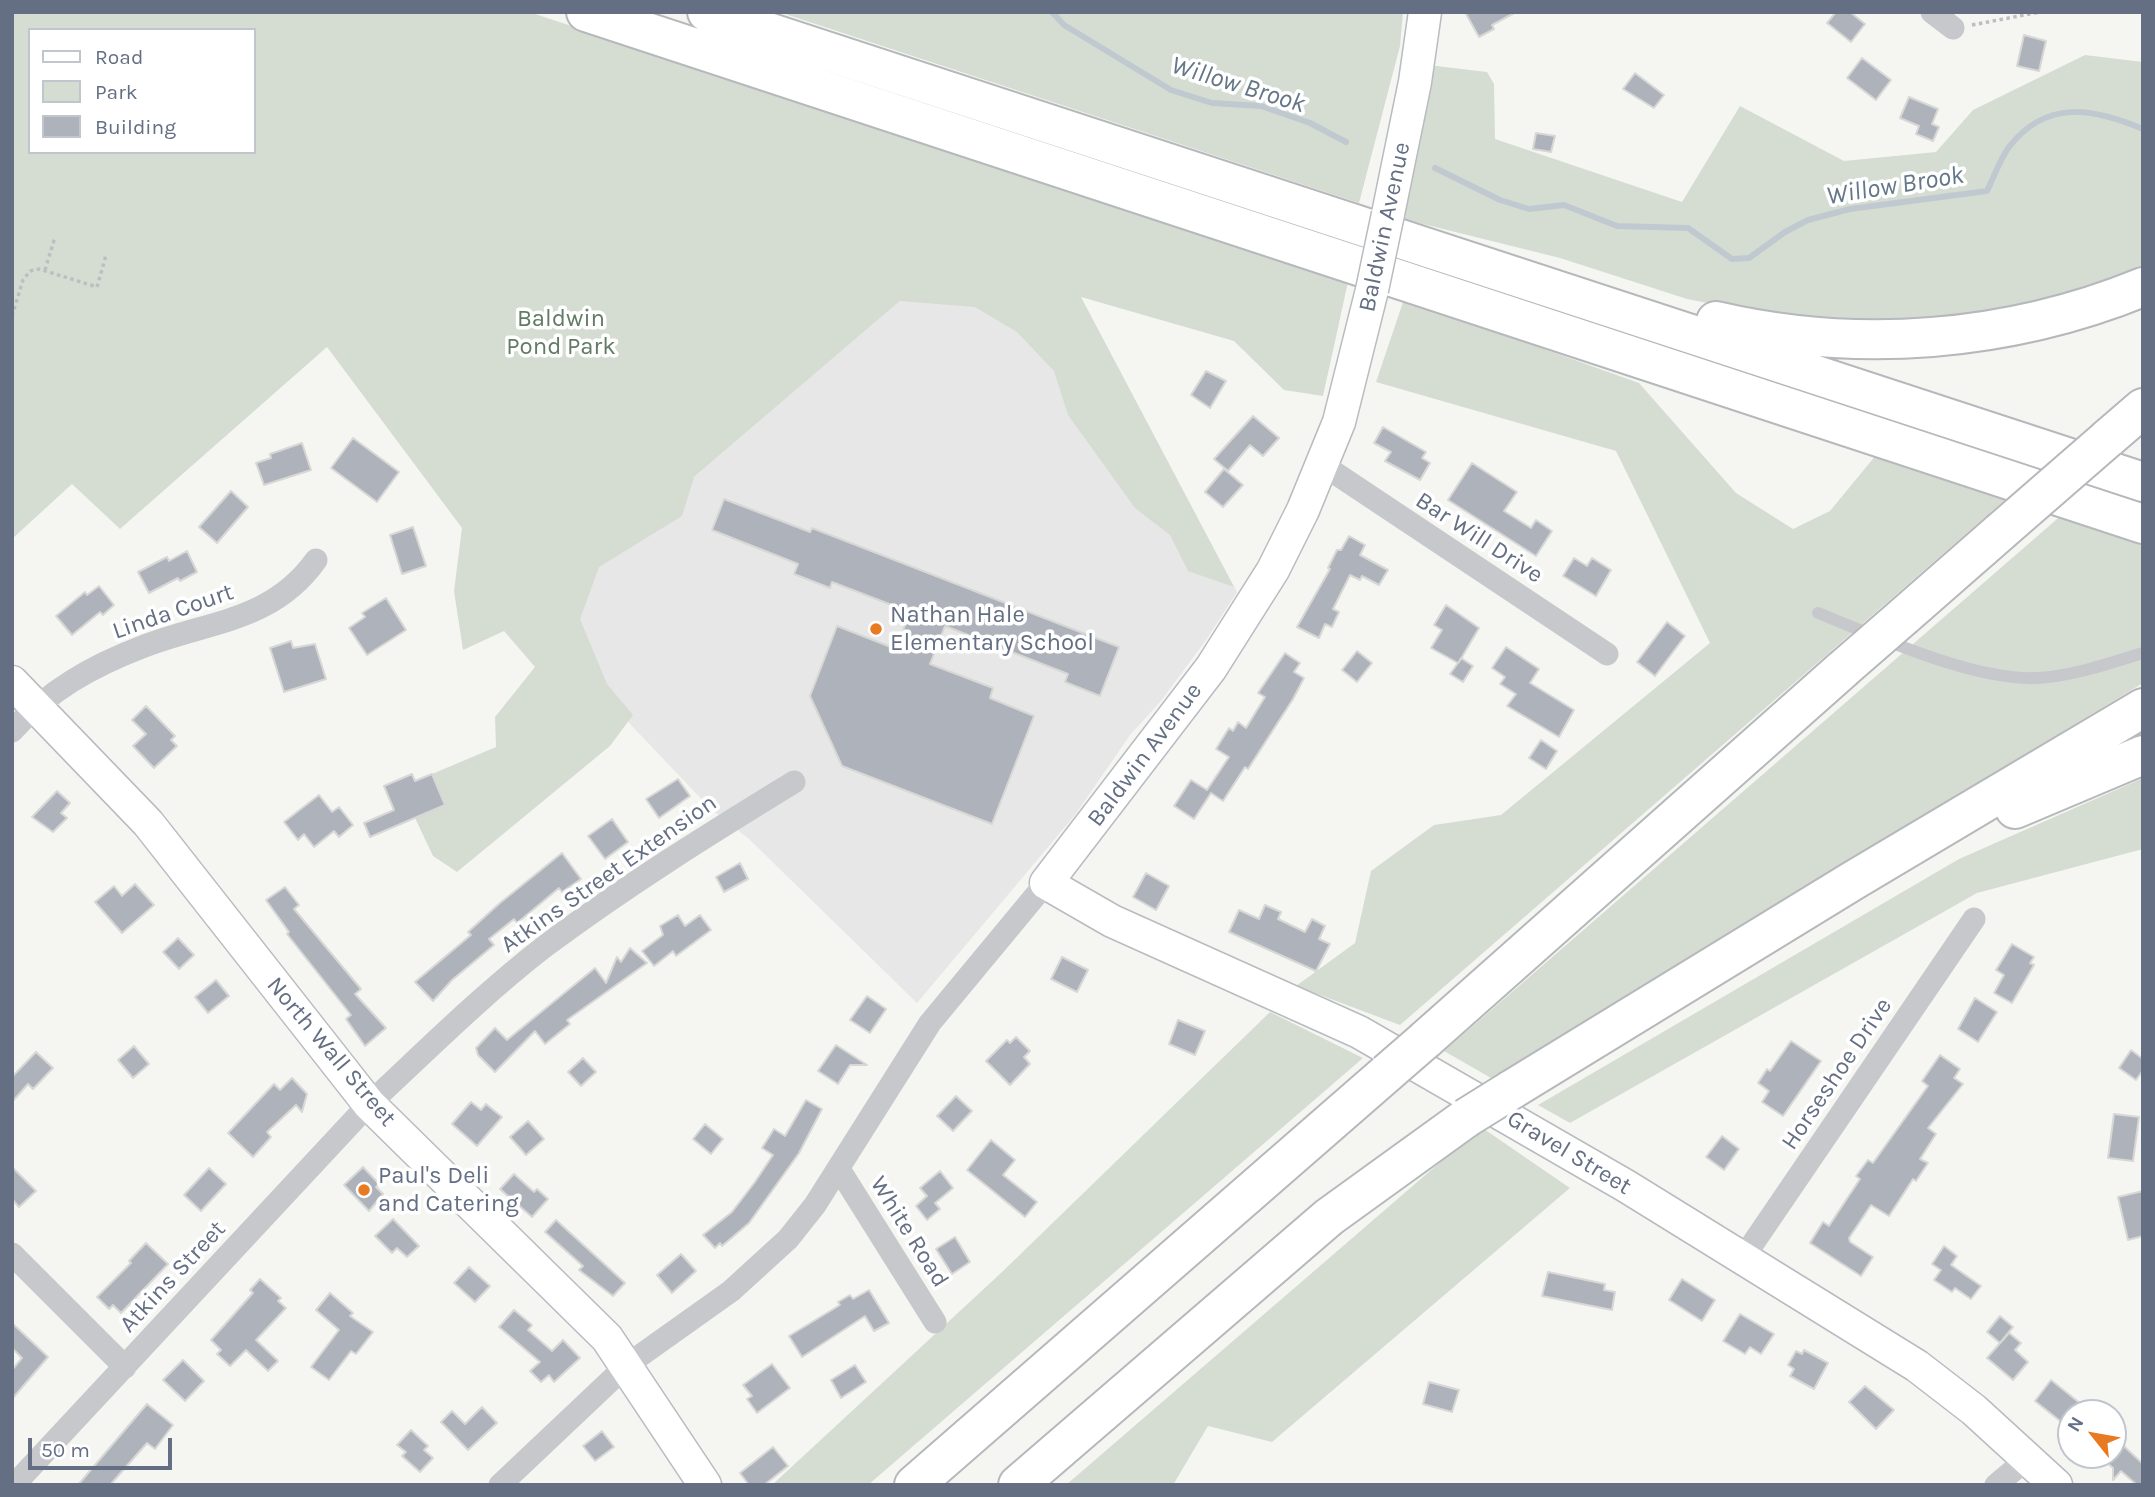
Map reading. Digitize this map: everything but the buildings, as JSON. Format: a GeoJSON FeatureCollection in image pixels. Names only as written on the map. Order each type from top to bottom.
{"type":"FeatureCollection","features":[{"type":"Feature","properties":{"kind":"highway"},"geometry":{"type":"LineString","coordinates":[[586,12],[2143,524]]}},
{"type":"Feature","properties":{"kind":"highway"},"geometry":{"type":"LineString","coordinates":[[707,12],[2143,482]]}},
{"type":"Feature","properties":{"kind":"highway"},"geometry":{"type":"LineString","coordinates":[[1557,291],[1619,295],[1769,331],[1874,340],[1941,336],[2011,327],[2062,315],[2143,288]]}},
{"type":"Feature","properties":{"kind":"highway"},"geometry":{"type":"LineString","coordinates":[[914,1485],[1425,1040],[1843,669],[2127,426]]}},
{"type":"Feature","properties":{"kind":"highway"},"geometry":{"type":"LineString","coordinates":[[1018,1485],[1329,1217],[1466,1118],[1854,880],[2143,708]]}},
{"type":"Feature","properties":{"kind":"highway"},"geometry":{"type":"LineString","coordinates":[[1854,880],[1909,865],[2029,802],[2143,755]]}},
{"type":"Feature","properties":{"kind":"street","name":"Baldwin Avenue"},"geometry":{"type":"LineString","coordinates":[[500,1485],[628,1365],[760,1268],[815,1205],[930,1023],[1120,790],[1236,632],[1284,551],[1323,465],[1350,385],[1415,82],[1425,12]]}},
{"type":"Feature","properties":{"kind":"street"},"geometry":{"type":"LineString","coordinates":[[1932,12],[1952,28]]}},
{"type":"Feature","properties":{"kind":"street","name":"Bar Will Drive"},"geometry":{"type":"LineString","coordinates":[[1323,465],[1607,654]]}},
{"type":"Feature","properties":{"kind":"street","name":"Linda Court"},"geometry":{"type":"LineString","coordinates":[[12,731],[37,704],[69,681],[144,646],[257,612],[301,580],[316,560]]}},
{"type":"Feature","properties":{"kind":"street","name":"North Wall Street"},"geometry":{"type":"LineString","coordinates":[[12,682],[37,704],[148,823],[369,1104],[607,1338],[628,1365],[705,1485]]}},
{"type":"Feature","properties":{"kind":"street","name":"Atkins Street Extension"},"geometry":{"type":"LineString","coordinates":[[369,1104],[543,948],[666,862],[794,782]]}},
{"type":"Feature","properties":{"kind":"street","name":"Gravel Street"},"geometry":{"type":"LineString","coordinates":[[1046,883],[1112,921],[1369,1037],[1743,1258],[1917,1366],[1975,1410],[2056,1485]]}},
{"type":"Feature","properties":{"kind":"street","name":"Horseshoe Drive"},"geometry":{"type":"LineString","coordinates":[[1743,1258],[1974,919]]}},
{"type":"Feature","properties":{"kind":"street","name":"Atkins Street"},"geometry":{"type":"LineString","coordinates":[[14,1485],[369,1104]]}},
{"type":"Feature","properties":{"kind":"street","name":"White Road"},"geometry":{"type":"LineString","coordinates":[[839,1169],[935,1322]]}},
{"type":"Feature","properties":{"kind":"street"},"geometry":{"type":"LineString","coordinates":[[12,1254],[125,1367]]}},
{"type":"Feature","properties":{"kind":"street"},"geometry":{"type":"LineString","coordinates":[[1996,1485],[2027,1459]]}},
{"type":"Feature","properties":{"kind":"lane"},"geometry":{"type":"LineString","coordinates":[[1818,613],[1941,658],[2022,678],[2061,675],[2143,653]]}},
{"type":"Feature","properties":{"kind":"path"},"geometry":{"type":"LineString","coordinates":[[1952,28],[2040,12]]}},
{"type":"Feature","properties":{"kind":"path"},"geometry":{"type":"LineString","coordinates":[[45,270],[55,237]]}},
{"type":"Feature","properties":{"kind":"path"},"geometry":{"type":"LineString","coordinates":[[13,314],[26,274],[35,269],[45,270],[97,287],[106,255]]}},
{"type":"Feature","properties":{"kind":"shaded area","name":"Nathan Hale Elementary School"},"geometry":{"type":"Polygon","coordinates":[[[954,255],[1080,296],[1237,592],[1206,640],[1161,701],[1130,735],[1075,815],[917,1003],[749,839],[712,810],[529,618],[954,255]]]}},
{"type":"Feature","properties":{"kind":"green space","name":"Baldwin Pond Park"},"geometry":{"type":"Polygon","coordinates":[[[12,12],[529,12],[1348,282],[1323,396],[1284,390],[1234,341],[1081,297],[1234,587],[1188,571],[1170,535],[1135,508],[1068,415],[1054,371],[1017,332],[975,307],[900,301],[694,477],[682,516],[599,567],[580,619],[607,684],[633,715],[610,746],[457,872],[433,856],[415,818],[445,805],[432,774],[496,747],[495,717],[535,667],[504,631],[463,650],[454,591],[462,528],[327,347],[120,529],[72,484],[12,539],[12,12]]]}},
{"type":"Feature","properties":{"kind":"green space"},"geometry":{"type":"Polygon","coordinates":[[[779,12],[1403,12],[1400,46],[1359,203],[779,12]]]}},
{"type":"Feature","properties":{"kind":"green space"},"geometry":{"type":"Polygon","coordinates":[[[2085,55],[2143,62],[2143,272],[2057,300],[1921,325],[1804,322],[1687,299],[1560,258],[1403,219],[1428,65],[1487,72],[1494,84],[1495,139],[1682,202],[1740,106],[1844,161],[1936,152],[1973,110],[2085,55]]]}},
{"type":"Feature","properties":{"kind":"green space"},"geometry":{"type":"Polygon","coordinates":[[[1404,299],[1639,383],[1736,493],[1793,529],[1830,511],[1881,449],[2005,500],[1400,1025],[1296,986],[1355,943],[1371,871],[1434,825],[1501,815],[1710,643],[1616,451],[1376,382],[1404,299]]]}},
{"type":"Feature","properties":{"kind":"green space"},"geometry":{"type":"Polygon","coordinates":[[[2064,513],[2143,540],[2143,683],[1491,1078],[1444,1051],[2064,513]]]}},
{"type":"Feature","properties":{"kind":"green space"},"geometry":{"type":"Polygon","coordinates":[[[2143,778],[2143,849],[1977,893],[1570,1123],[1538,1105],[1959,859],[2143,778]]]}},
{"type":"Feature","properties":{"kind":"green space"},"geometry":{"type":"Polygon","coordinates":[[[1270,1012],[1363,1058],[868,1485],[772,1485],[1001,1273],[1270,1012]]]}},
{"type":"Feature","properties":{"kind":"green space"},"geometry":{"type":"Polygon","coordinates":[[[1481,1127],[1570,1188],[1272,1442],[1208,1426],[1173,1485],[1066,1485],[1481,1127]]]}},
{"type":"Feature","properties":{"kind":"waterway","name":"Willow Brook"},"geometry":{"type":"LineString","coordinates":[[1052,12],[1064,25],[1171,90],[1212,103],[1261,106],[1310,123],[1346,142]]}},
{"type":"Feature","properties":{"kind":"waterway","name":"Willow Brook"},"geometry":{"type":"LineString","coordinates":[[1435,168],[1500,200],[1529,209],[1564,205],[1617,226],[1688,228],[1732,259],[1749,258],[1785,232],[1808,220],[1850,209],[1987,191],[2009,147],[2023,132],[2054,115],[2088,113],[2106,116],[2143,129]]}},
{"type":"Feature","properties":{"kind":"place","name":"Nathan Hale Elementary School"},"geometry":{"type":"Point","coordinates":[876,629]}},
{"type":"Feature","properties":{"kind":"place","name":"Paul's Deli and Catering"},"geometry":{"type":"Point","coordinates":[364,1190]}}]}
